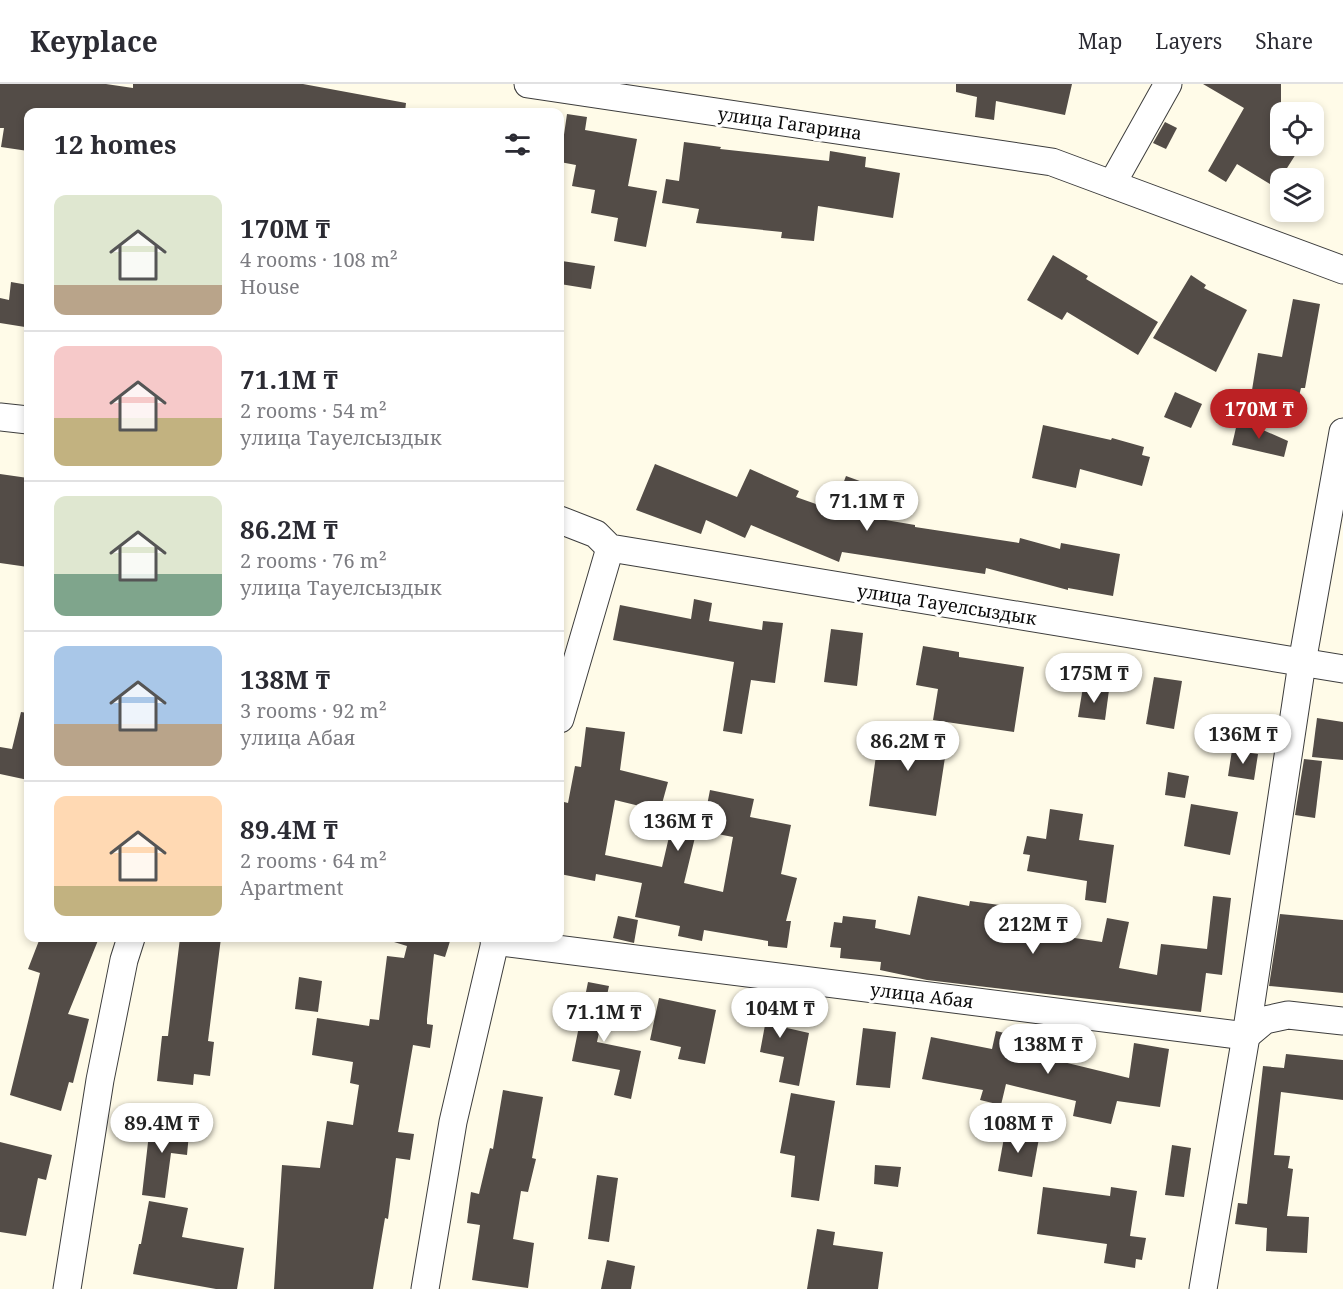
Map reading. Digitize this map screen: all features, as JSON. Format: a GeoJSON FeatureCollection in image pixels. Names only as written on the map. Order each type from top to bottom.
{"type":"FeatureCollection","features":[{"type":"Feature","properties":{"kind":"street","name":"улица Гагарина"},"geometry":{"type":"LineString","coordinates":[[528,84],[1052,162],[1343,270]]}},
{"type":"Feature","properties":{"kind":"street"},"geometry":{"type":"LineString","coordinates":[[1112,184],[1168,84]]}},
{"type":"Feature","properties":{"kind":"street"},"geometry":{"type":"LineString","coordinates":[[0,417],[24,420]]}},
{"type":"Feature","properties":{"kind":"street"},"geometry":{"type":"LineString","coordinates":[[1203,1289],[1246,1036],[1302,663],[1343,432]]}},
{"type":"Feature","properties":{"kind":"street","name":"улица Тауелсыздык"},"geometry":{"type":"LineString","coordinates":[[564,522],[596,534],[610,548],[1343,669]]}},
{"type":"Feature","properties":{"kind":"street"},"geometry":{"type":"LineString","coordinates":[[564,705],[610,548]]}},
{"type":"Feature","properties":{"kind":"street"},"geometry":{"type":"LineString","coordinates":[[66,1289],[100,1080],[124,960],[130,942]]}},
{"type":"Feature","properties":{"kind":"street"},"geometry":{"type":"LineString","coordinates":[[425,1289],[453,1122],[494,942]]}},
{"type":"Feature","properties":{"kind":"street","name":"улица Абая"},"geometry":{"type":"LineString","coordinates":[[518,942],[1246,1036]]}},
{"type":"Feature","properties":{"kind":"street"},"geometry":{"type":"LineString","coordinates":[[1246,1036],[1265,1020],[1288,1015],[1343,1021]]}},
{"type":"Feature","properties":{"kind":"building"},"geometry":{"type":"Polygon","coordinates":[[[0,84],[106,84],[133,88],[133,84],[303,84],[406,103],[405,108],[24,108],[24,150],[1,147],[4,128],[0,128],[0,84]]]}},
{"type":"Feature","properties":{"kind":"building"},"geometry":{"type":"Polygon","coordinates":[[[956,84],[1072,84],[1065,115],[996,101],[994,120],[975,117],[977,97],[956,92],[956,84]]]}},
{"type":"Feature","properties":{"kind":"building"},"geometry":{"type":"Polygon","coordinates":[[[1203,84],[1281,84],[1281,102],[1270,102],[1270,156],[1295,156],[1287,168],[1270,168],[1270,184],[1237,164],[1226,182],[1208,171],[1244,108],[1203,84]]]}},
{"type":"Feature","properties":{"kind":"building"},"geometry":{"type":"Polygon","coordinates":[[[567,114],[587,117],[585,130],[637,139],[628,186],[657,191],[646,247],[614,241],[618,218],[591,213],[595,190],[572,186],[576,165],[564,163],[567,114]]]}},
{"type":"Feature","properties":{"kind":"building"},"geometry":{"type":"Polygon","coordinates":[[[1165,122],[1177,128],[1166,149],[1153,143],[1165,122]]]}},
{"type":"Feature","properties":{"kind":"building"},"geometry":{"type":"Polygon","coordinates":[[[684,142],[721,147],[720,149],[829,161],[830,151],[866,157],[865,167],[900,173],[893,218],[818,206],[814,241],[781,238],[782,232],[696,223],[699,209],[662,203],[666,179],[679,181],[684,142]]]}},
{"type":"Feature","properties":{"kind":"building"},"geometry":{"type":"Polygon","coordinates":[[[1053,255],[1088,276],[1086,279],[1158,322],[1138,355],[1067,312],[1062,320],[1027,300],[1053,255]]]}},
{"type":"Feature","properties":{"kind":"building"},"geometry":{"type":"Polygon","coordinates":[[[564,261],[595,266],[591,289],[564,285],[564,261]]]}},
{"type":"Feature","properties":{"kind":"building"},"geometry":{"type":"Polygon","coordinates":[[[1191,275],[1206,285],[1204,288],[1247,310],[1216,372],[1153,338],[1191,275]]]}},
{"type":"Feature","properties":{"kind":"building"},"geometry":{"type":"Polygon","coordinates":[[[11,282],[24,284],[24,327],[0,323],[0,298],[9,300],[11,282]]]}},
{"type":"Feature","properties":{"kind":"building"},"geometry":{"type":"Polygon","coordinates":[[[1293,299],[1320,304],[1305,388],[1301,388],[1295,412],[1252,390],[1258,353],[1282,357],[1293,299]]]}},
{"type":"Feature","properties":{"kind":"building"},"geometry":{"type":"Polygon","coordinates":[[[1175,392],[1202,404],[1191,428],[1164,417],[1175,392]]]}},
{"type":"Feature","properties":{"kind":"building"},"geometry":{"type":"Polygon","coordinates":[[[1238,419],[1288,441],[1284,457],[1232,445],[1238,419]]]}},
{"type":"Feature","properties":{"kind":"building"},"geometry":{"type":"Polygon","coordinates":[[[1043,425],[1111,440],[1112,438],[1144,447],[1142,455],[1150,457],[1142,486],[1080,469],[1076,488],[1032,478],[1043,425]]]}},
{"type":"Feature","properties":{"kind":"building"},"geometry":{"type":"Polygon","coordinates":[[[655,464],[737,497],[750,469],[799,491],[796,497],[833,510],[846,476],[868,484],[856,515],[915,525],[915,527],[1019,543],[1020,538],[1060,549],[1061,543],[1120,554],[1113,596],[1068,588],[1068,590],[986,568],[985,574],[842,552],[839,562],[751,525],[745,538],[706,520],[701,534],[636,510],[655,464]]]}},
{"type":"Feature","properties":{"kind":"building"},"geometry":{"type":"Polygon","coordinates":[[[0,474],[24,477],[24,566],[0,563],[0,474]]]}},
{"type":"Feature","properties":{"kind":"building"},"geometry":{"type":"Polygon","coordinates":[[[694,599],[712,603],[709,621],[762,630],[763,621],[783,623],[775,683],[751,680],[742,734],[723,731],[734,662],[613,640],[620,605],[691,619],[694,599]]]}},
{"type":"Feature","properties":{"kind":"building"},"geometry":{"type":"Polygon","coordinates":[[[831,629],[863,633],[857,686],[824,682],[831,629]]]}},
{"type":"Feature","properties":{"kind":"building"},"geometry":{"type":"Polygon","coordinates":[[[923,646],[959,652],[959,657],[1024,667],[1014,732],[933,720],[938,689],[916,685],[923,646]]]}},
{"type":"Feature","properties":{"kind":"building"},"geometry":{"type":"Polygon","coordinates":[[[1154,677],[1182,681],[1174,729],[1146,724],[1154,677]]]}},
{"type":"Feature","properties":{"kind":"building"},"geometry":{"type":"Polygon","coordinates":[[[1083,687],[1109,690],[1105,720],[1078,717],[1083,687]]]}},
{"type":"Feature","properties":{"kind":"building"},"geometry":{"type":"Polygon","coordinates":[[[21,712],[24,712],[24,779],[0,774],[0,747],[12,749],[21,712]]]}},
{"type":"Feature","properties":{"kind":"building"},"geometry":{"type":"Polygon","coordinates":[[[1317,718],[1343,722],[1343,760],[1312,757],[1317,718]]]}},
{"type":"Feature","properties":{"kind":"building"},"geometry":{"type":"Polygon","coordinates":[[[586,727],[625,732],[620,770],[668,782],[660,811],[615,800],[605,855],[662,867],[672,824],[697,829],[684,883],[723,892],[733,837],[702,831],[710,790],[754,799],[750,817],[791,825],[781,874],[797,878],[786,921],[791,921],[787,948],[768,946],[768,941],[704,930],[702,941],[678,936],[680,926],[635,917],[642,883],[596,874],[595,881],[564,875],[564,802],[568,803],[575,766],[581,767],[586,727]]]}},
{"type":"Feature","properties":{"kind":"building"},"geometry":{"type":"Polygon","coordinates":[[[880,727],[948,738],[936,816],[869,806],[880,727]]]}},
{"type":"Feature","properties":{"kind":"building"},"geometry":{"type":"Polygon","coordinates":[[[1232,750],[1258,754],[1254,780],[1228,776],[1232,750]]]}},
{"type":"Feature","properties":{"kind":"building"},"geometry":{"type":"Polygon","coordinates":[[[1304,759],[1322,761],[1315,818],[1295,815],[1304,759]]]}},
{"type":"Feature","properties":{"kind":"building"},"geometry":{"type":"Polygon","coordinates":[[[1168,772],[1189,776],[1185,798],[1165,795],[1168,772]]]}},
{"type":"Feature","properties":{"kind":"building"},"geometry":{"type":"Polygon","coordinates":[[[1191,804],[1238,812],[1230,855],[1184,846],[1191,804]]]}},
{"type":"Feature","properties":{"kind":"building"},"geometry":{"type":"Polygon","coordinates":[[[1050,809],[1083,814],[1079,840],[1114,845],[1106,903],[1085,900],[1087,881],[1027,871],[1030,855],[1023,854],[1027,836],[1046,839],[1050,809]]]}},
{"type":"Feature","properties":{"kind":"building"},"geometry":{"type":"Polygon","coordinates":[[[918,896],[969,906],[970,901],[1030,909],[1027,931],[1102,942],[1107,918],[1129,922],[1119,968],[1157,975],[1161,944],[1207,949],[1213,896],[1231,898],[1222,975],[1206,973],[1201,1012],[927,980],[880,970],[881,962],[840,958],[841,948],[830,947],[834,922],[842,923],[843,916],[876,920],[875,928],[910,935],[918,896]]]}},
{"type":"Feature","properties":{"kind":"building"},"geometry":{"type":"Polygon","coordinates":[[[1280,914],[1343,920],[1343,993],[1269,986],[1280,914]]]}},
{"type":"Feature","properties":{"kind":"building"},"geometry":{"type":"Polygon","coordinates":[[[618,916],[638,920],[634,943],[613,938],[618,916]]]}},
{"type":"Feature","properties":{"kind":"building"},"geometry":{"type":"Polygon","coordinates":[[[38,942],[97,942],[68,1014],[89,1019],[73,1083],[69,1082],[61,1111],[10,1095],[40,973],[28,969],[38,942]]]}},
{"type":"Feature","properties":{"kind":"building"},"geometry":{"type":"Polygon","coordinates":[[[180,942],[220,942],[208,1041],[214,1042],[210,1076],[194,1074],[193,1085],[157,1081],[162,1036],[168,1036],[180,942]]]}},
{"type":"Feature","properties":{"kind":"building"},"geometry":{"type":"Polygon","coordinates":[[[394,942],[450,942],[445,957],[434,954],[427,1019],[427,1024],[433,1025],[430,1048],[413,1045],[398,1132],[414,1134],[410,1160],[396,1158],[388,1219],[385,1218],[373,1289],[274,1289],[282,1165],[320,1168],[327,1121],[353,1125],[359,1085],[350,1083],[353,1062],[312,1055],[317,1018],[369,1026],[370,1019],[379,1020],[387,956],[404,958],[407,946],[394,942]]]}},
{"type":"Feature","properties":{"kind":"building"},"geometry":{"type":"Polygon","coordinates":[[[299,977],[322,981],[318,1012],[295,1009],[299,977]]]}},
{"type":"Feature","properties":{"kind":"building"},"geometry":{"type":"Polygon","coordinates":[[[588,982],[609,986],[597,1042],[641,1051],[631,1099],[614,1095],[620,1070],[572,1061],[588,982]]]}},
{"type":"Feature","properties":{"kind":"building"},"geometry":{"type":"Polygon","coordinates":[[[659,998],[716,1010],[705,1064],[678,1059],[681,1047],[650,1040],[659,998]]]}},
{"type":"Feature","properties":{"kind":"building"},"geometry":{"type":"Polygon","coordinates":[[[749,1000],[791,1009],[787,1028],[809,1033],[799,1086],[779,1082],[784,1057],[760,1052],[765,1025],[745,1021],[749,1000]]]}},
{"type":"Feature","properties":{"kind":"building"},"geometry":{"type":"Polygon","coordinates":[[[863,1028],[896,1032],[890,1088],[856,1085],[863,1028]]]}},
{"type":"Feature","properties":{"kind":"building"},"geometry":{"type":"Polygon","coordinates":[[[996,1031],[1017,1036],[1014,1050],[1129,1078],[1134,1043],[1169,1049],[1160,1107],[1117,1101],[1111,1124],[1073,1116],[1076,1101],[1006,1084],[1001,1105],[980,1100],[983,1090],[922,1079],[931,1037],[992,1049],[996,1031]]]}},
{"type":"Feature","properties":{"kind":"building"},"geometry":{"type":"Polygon","coordinates":[[[1286,1054],[1343,1060],[1343,1100],[1281,1092],[1274,1155],[1290,1156],[1288,1168],[1293,1169],[1287,1216],[1309,1217],[1307,1253],[1266,1251],[1267,1228],[1235,1224],[1238,1203],[1247,1204],[1263,1066],[1284,1068],[1286,1054]]]}},
{"type":"Feature","properties":{"kind":"building"},"geometry":{"type":"Polygon","coordinates":[[[503,1090],[543,1097],[532,1158],[536,1159],[528,1192],[521,1191],[513,1239],[534,1243],[528,1288],[472,1280],[480,1225],[467,1223],[471,1192],[479,1194],[490,1148],[493,1149],[503,1090]]]}},
{"type":"Feature","properties":{"kind":"building"},"geometry":{"type":"Polygon","coordinates":[[[791,1093],[835,1101],[819,1201],[791,1197],[795,1156],[780,1153],[791,1093]]]}},
{"type":"Feature","properties":{"kind":"building"},"geometry":{"type":"Polygon","coordinates":[[[151,1116],[177,1118],[176,1131],[189,1133],[187,1155],[171,1153],[165,1198],[142,1195],[151,1116]]]}},
{"type":"Feature","properties":{"kind":"building"},"geometry":{"type":"Polygon","coordinates":[[[1005,1132],[1039,1138],[1032,1177],[998,1171],[1005,1132]]]}},
{"type":"Feature","properties":{"kind":"building"},"geometry":{"type":"Polygon","coordinates":[[[0,1142],[52,1155],[46,1180],[38,1178],[26,1236],[0,1232],[0,1142]]]}},
{"type":"Feature","properties":{"kind":"building"},"geometry":{"type":"Polygon","coordinates":[[[1172,1145],[1191,1148],[1184,1197],[1165,1195],[1172,1145]]]}},
{"type":"Feature","properties":{"kind":"building"},"geometry":{"type":"Polygon","coordinates":[[[875,1165],[901,1167],[898,1187],[874,1184],[875,1165]]]}},
{"type":"Feature","properties":{"kind":"building"},"geometry":{"type":"Polygon","coordinates":[[[597,1175],[618,1178],[609,1242],[588,1239],[597,1175]]]}},
{"type":"Feature","properties":{"kind":"building"},"geometry":{"type":"Polygon","coordinates":[[[1043,1187],[1110,1196],[1111,1187],[1137,1191],[1130,1236],[1146,1238],[1142,1260],[1136,1259],[1135,1268],[1104,1263],[1107,1244],[1037,1234],[1043,1187]]]}},
{"type":"Feature","properties":{"kind":"building"},"geometry":{"type":"Polygon","coordinates":[[[149,1201],[188,1208],[182,1237],[244,1248],[237,1289],[216,1289],[133,1274],[149,1201]]]}},
{"type":"Feature","properties":{"kind":"building"},"geometry":{"type":"Polygon","coordinates":[[[817,1229],[835,1232],[833,1245],[883,1252],[878,1289],[807,1289],[817,1229]]]}},
{"type":"Feature","properties":{"kind":"building"},"geometry":{"type":"Polygon","coordinates":[[[607,1260],[635,1266],[631,1289],[601,1289],[607,1260]]]}}]}
